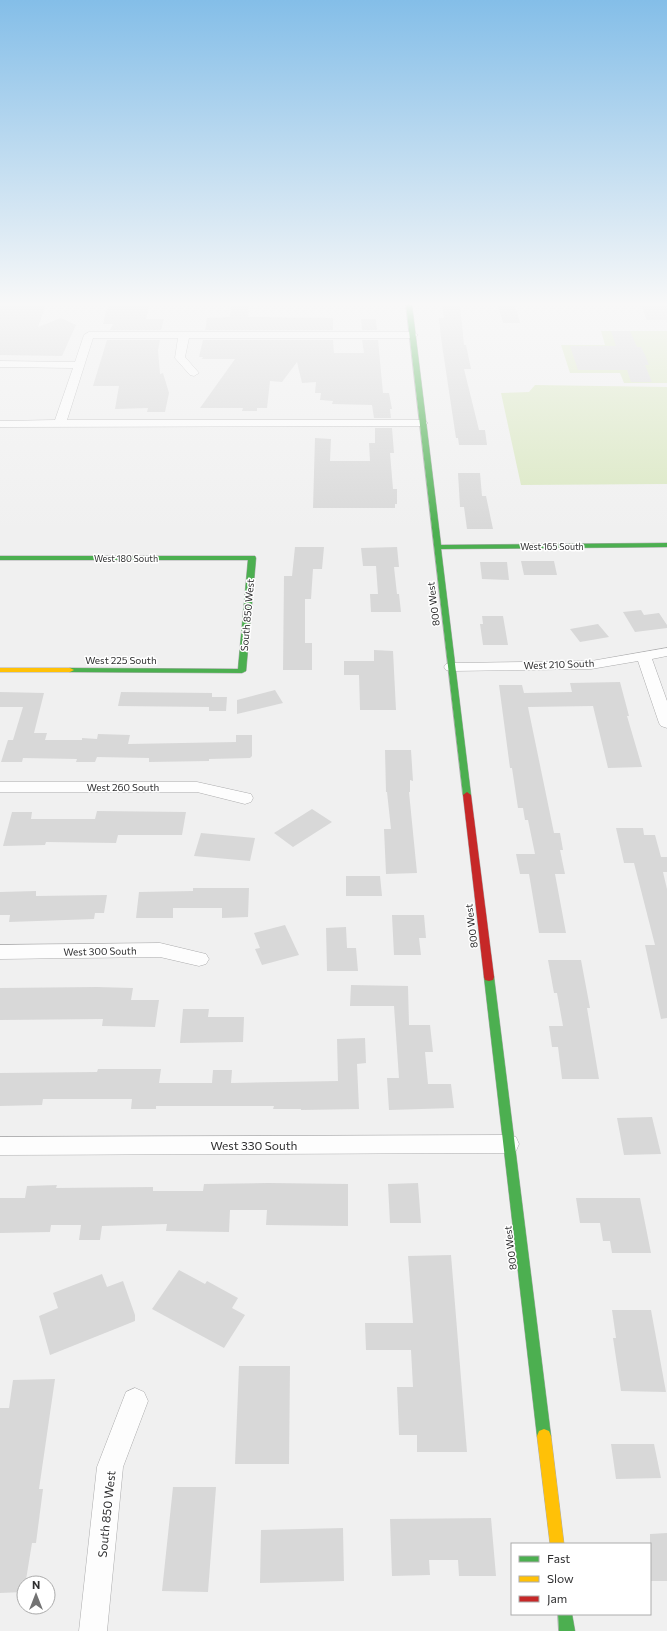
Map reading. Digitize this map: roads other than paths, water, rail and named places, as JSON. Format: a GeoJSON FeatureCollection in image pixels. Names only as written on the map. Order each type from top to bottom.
{"type":"FeatureCollection","features":[{"type":"Feature","properties":{"kind":"street"},"geometry":{"type":"LineString","coordinates":[[60,424],[74,381]]}},
{"type":"Feature","properties":{"kind":"street","name":"800 West"},"geometry":{"type":"LineString","coordinates":[[417,381],[557,1543]]}},
{"type":"Feature","properties":{"kind":"street"},"geometry":{"type":"LineString","coordinates":[[0,424],[422,423]]}},
{"type":"Feature","properties":{"kind":"street","name":"West 165 South"},"geometry":{"type":"LineString","coordinates":[[437,547],[667,545]]}},
{"type":"Feature","properties":{"kind":"street","name":"West 180 South"},"geometry":{"type":"LineString","coordinates":[[0,558],[252,558]]}},
{"type":"Feature","properties":{"kind":"street","name":"South 850 West"},"geometry":{"type":"LineString","coordinates":[[242,671],[252,558]]}},
{"type":"Feature","properties":{"kind":"street","name":"West 210 South"},"geometry":{"type":"LineString","coordinates":[[451,666],[591,665],[667,652]]}},
{"type":"Feature","properties":{"kind":"street"},"geometry":{"type":"LineString","coordinates":[[644,656],[667,723]]}},
{"type":"Feature","properties":{"kind":"street","name":"West 225 South"},"geometry":{"type":"LineString","coordinates":[[0,670],[242,671]]}},
{"type":"Feature","properties":{"kind":"street","name":"West 260 South"},"geometry":{"type":"LineString","coordinates":[[0,787],[197,787],[245,798]]}},
{"type":"Feature","properties":{"kind":"street","name":"West 300 South"},"geometry":{"type":"LineString","coordinates":[[0,952],[160,950],[199,959]]}},
{"type":"Feature","properties":{"kind":"street","name":"West 330 South"},"geometry":{"type":"LineString","coordinates":[[0,1146],[508,1144]]}},
{"type":"Feature","properties":{"kind":"street","name":"South 850 West"},"geometry":{"type":"LineString","coordinates":[[93,1631],[110,1467],[134,1401]]}},
{"type":"Feature","properties":{"kind":"street"},"geometry":{"type":"LineString","coordinates":[[565,1615],[567,1631]]}}]}
